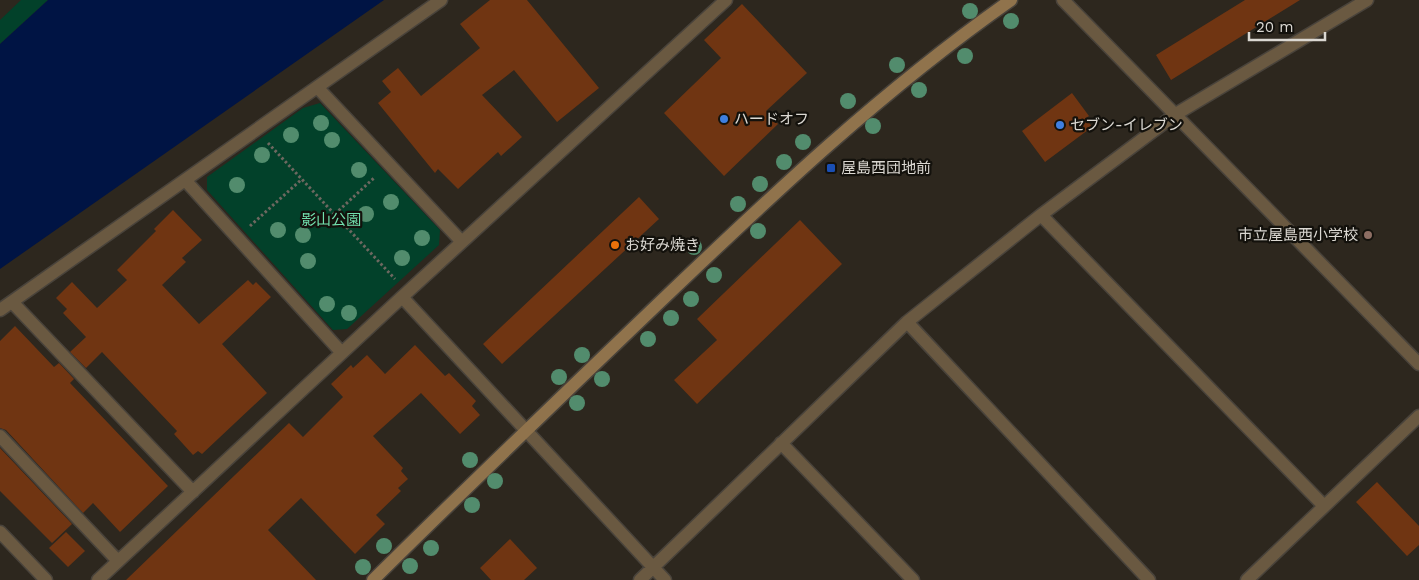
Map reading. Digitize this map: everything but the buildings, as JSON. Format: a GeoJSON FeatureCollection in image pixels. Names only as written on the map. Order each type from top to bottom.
{"type":"FeatureCollection","features":[{"type":"Feature","properties":{"kind":"street"},"geometry":{"type":"LineString","coordinates":[[0,310],[441,0]]}},
{"type":"Feature","properties":{"kind":"street"},"geometry":{"type":"LineString","coordinates":[[98,580],[404,294],[726,0]]}},
{"type":"Feature","properties":{"kind":"street"},"geometry":{"type":"LineString","coordinates":[[373,580],[524,432],[832,141],[898,85],[1012,0]]}},
{"type":"Feature","properties":{"kind":"street"},"geometry":{"type":"LineString","coordinates":[[1063,0],[1419,364]]}},
{"type":"Feature","properties":{"kind":"street"},"geometry":{"type":"LineString","coordinates":[[640,580],[907,322],[1041,215],[1176,114],[1367,0]]}},
{"type":"Feature","properties":{"kind":"street"},"geometry":{"type":"LineString","coordinates":[[317,87],[462,242]]}},
{"type":"Feature","properties":{"kind":"street"},"geometry":{"type":"LineString","coordinates":[[185,180],[342,353]]}},
{"type":"Feature","properties":{"kind":"street"},"geometry":{"type":"LineString","coordinates":[[1041,215],[1324,506]]}},
{"type":"Feature","properties":{"kind":"street"},"geometry":{"type":"LineString","coordinates":[[404,294],[524,432],[665,580]]}},
{"type":"Feature","properties":{"kind":"street"},"geometry":{"type":"LineString","coordinates":[[12,302],[193,492]]}},
{"type":"Feature","properties":{"kind":"street"},"geometry":{"type":"LineString","coordinates":[[907,322],[1149,580]]}},
{"type":"Feature","properties":{"kind":"street"},"geometry":{"type":"LineString","coordinates":[[1247,580],[1419,416]]}},
{"type":"Feature","properties":{"kind":"street"},"geometry":{"type":"LineString","coordinates":[[0,436],[118,561]]}},
{"type":"Feature","properties":{"kind":"street"},"geometry":{"type":"LineString","coordinates":[[781,443],[913,580]]}},
{"type":"Feature","properties":{"kind":"street"},"geometry":{"type":"LineString","coordinates":[[0,532],[46,580]]}},
{"type":"Feature","properties":{"kind":"path"},"geometry":{"type":"LineString","coordinates":[[256,130],[335,214],[404,294]]}},
{"type":"Feature","properties":{"kind":"path"},"geometry":{"type":"LineString","coordinates":[[335,214],[389,164]]}},
{"type":"Feature","properties":{"kind":"path"},"geometry":{"type":"LineString","coordinates":[[237,238],[302,179]]}},
{"type":"Feature","properties":{"kind":"green space"},"geometry":{"type":"Polygon","coordinates":[[[21,0],[48,0],[0,44],[0,20],[21,0]]]}},
{"type":"Feature","properties":{"kind":"green space","name":"影山公園"},"geometry":{"type":"Polygon","coordinates":[[[320,103],[440,230],[439,245],[347,329],[333,330],[207,190],[207,177],[303,108],[320,103]]]}},
{"type":"Feature","properties":{"kind":"water"},"geometry":{"type":"Polygon","coordinates":[[[48,0],[384,0],[0,269],[0,44],[48,0]]]}},
{"type":"Feature","properties":{"kind":"place","name":"ハードオフ"},"geometry":{"type":"Point","coordinates":[724,119]}},
{"type":"Feature","properties":{"kind":"place","name":"セブン-イレブン"},"geometry":{"type":"Point","coordinates":[1060,125]}},
{"type":"Feature","properties":{"kind":"place","name":"屋島西団地前"},"geometry":{"type":"Point","coordinates":[831,168]}},
{"type":"Feature","properties":{"kind":"place","name":"市立屋島西小学校"},"geometry":{"type":"Point","coordinates":[1368,235]}},
{"type":"Feature","properties":{"kind":"place","name":"お好み焼き"},"geometry":{"type":"Point","coordinates":[615,245]}}]}
